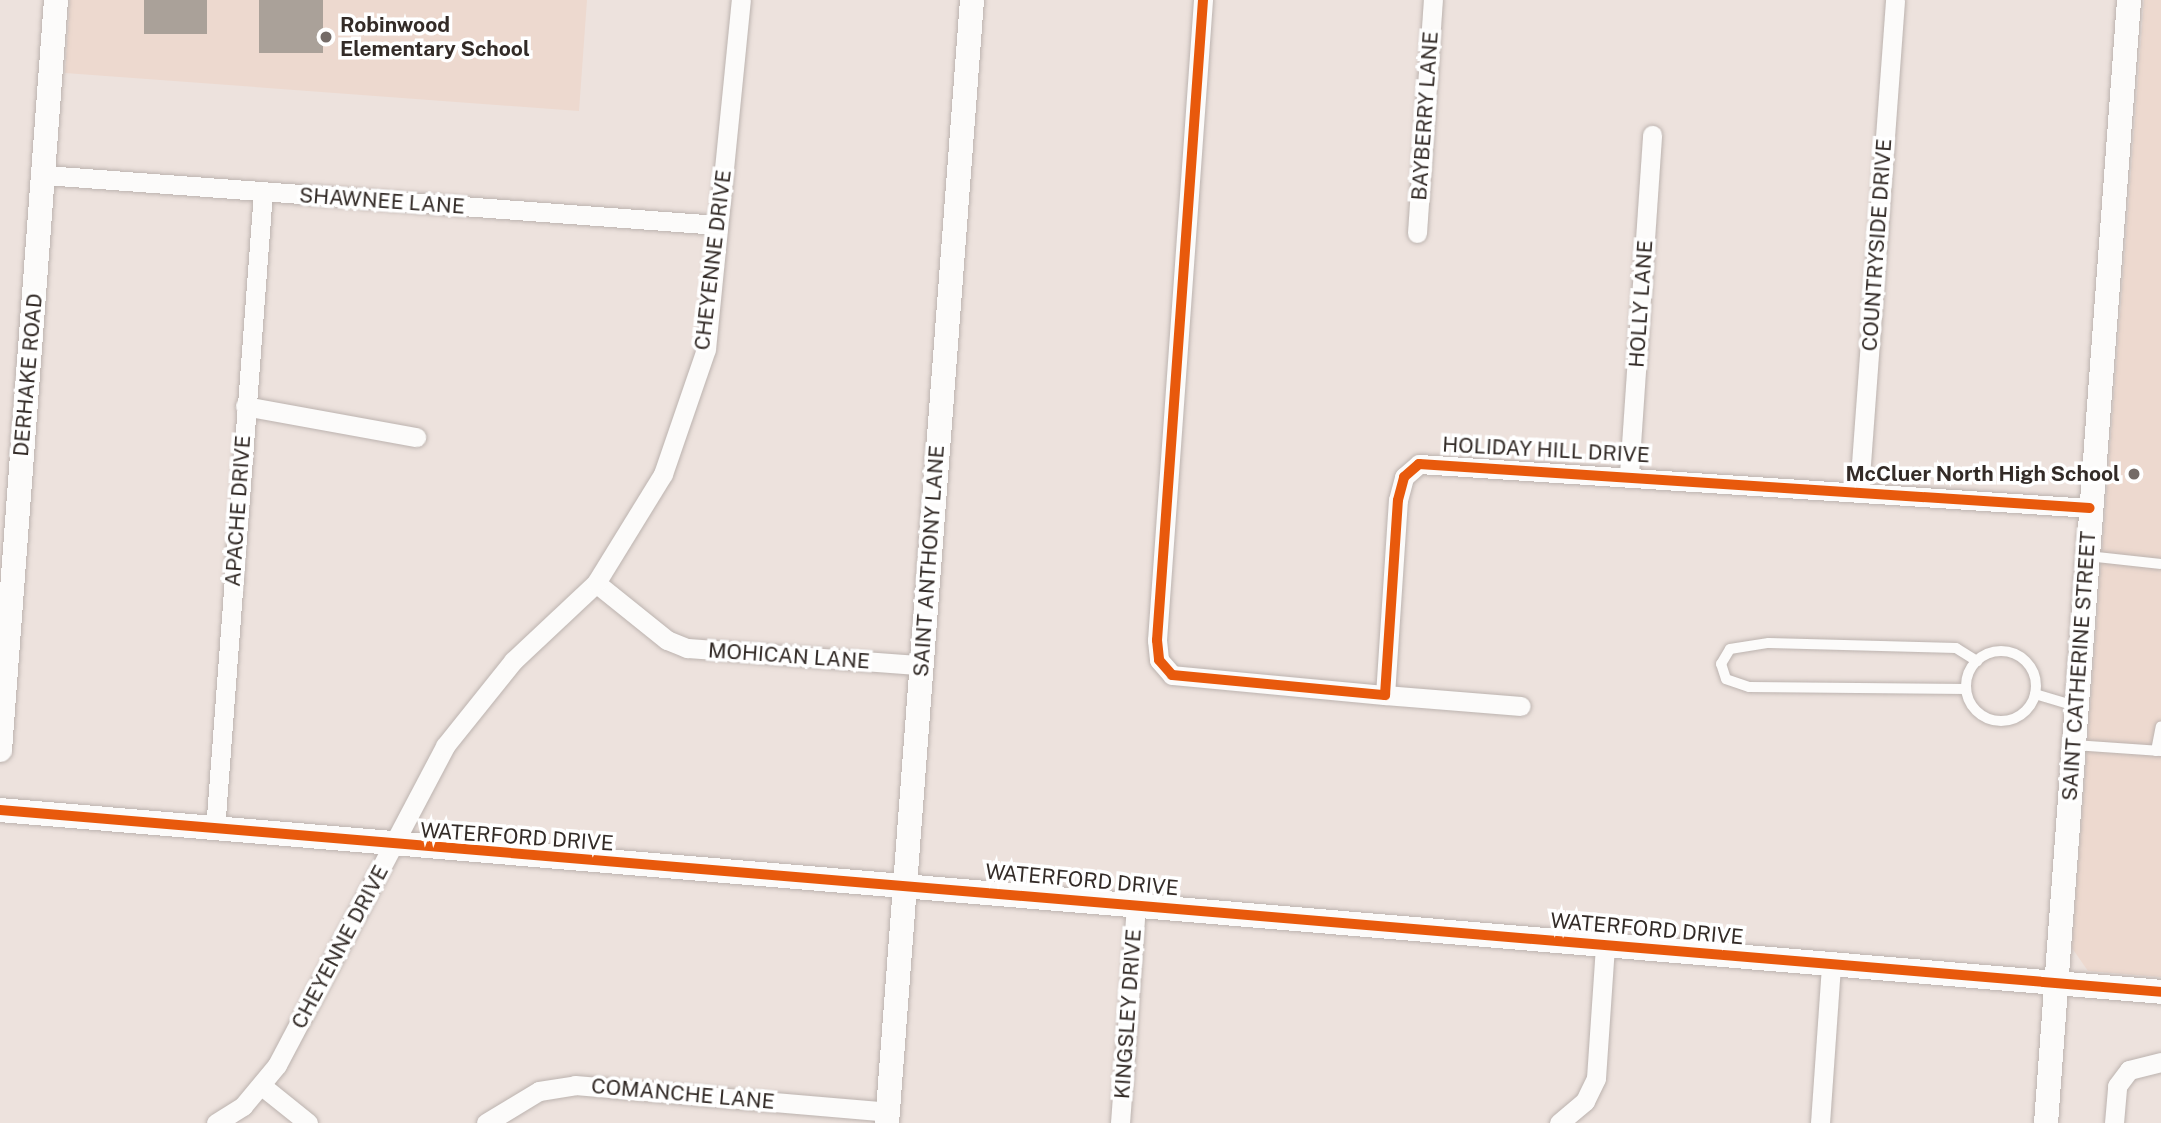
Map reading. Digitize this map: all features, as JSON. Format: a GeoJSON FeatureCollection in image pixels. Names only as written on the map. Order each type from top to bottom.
{"type":"FeatureCollection","features":[{"type":"Feature","properties":{"kind":"street","name":"DERHAKE ROAD"},"geometry":{"type":"LineString","coordinates":[[0,750],[6,569],[45,175],[56,0]]}},
{"type":"Feature","properties":{"kind":"street","name":"CHEYENNE DRIVE"},"geometry":{"type":"LineString","coordinates":[[216,1123],[262,1086],[394,847],[445,746],[513,662],[596,583],[667,462],[706,349],[741,0]]}},
{"type":"Feature","properties":{"kind":"street","name":"SAINT ANTHONY LANE"},"geometry":{"type":"LineString","coordinates":[[888,1117],[972,0]]}},
{"type":"Feature","properties":{"kind":"street"},"geometry":{"type":"LineString","coordinates":[[1203,0],[1159,660],[1172,675],[1197,682],[1521,706]]}},
{"type":"Feature","properties":{"kind":"street","name":"BAYBERRY LANE"},"geometry":{"type":"LineString","coordinates":[[1417,233],[1433,0]]}},
{"type":"Feature","properties":{"kind":"street","name":"COUNTRYSIDE DRIVE"},"geometry":{"type":"LineString","coordinates":[[1859,491],[1895,0]]}},
{"type":"Feature","properties":{"kind":"street","name":"SAINT CATHERINE STREET"},"geometry":{"type":"LineString","coordinates":[[2046,1123],[2129,0]]}},
{"type":"Feature","properties":{"kind":"street","name":"HOLLY LANE"},"geometry":{"type":"LineString","coordinates":[[1629,474],[1653,135]]}},
{"type":"Feature","properties":{"kind":"street","name":"SHAWNEE LANE"},"geometry":{"type":"LineString","coordinates":[[45,175],[718,225]]}},
{"type":"Feature","properties":{"kind":"street","name":"APACHE DRIVE"},"geometry":{"type":"LineString","coordinates":[[215,830],[263,192]]}},
{"type":"Feature","properties":{"kind":"street"},"geometry":{"type":"LineString","coordinates":[[245,406],[416,436]]}},
{"type":"Feature","properties":{"kind":"street","name":"HOLIDAY HILL DRIVE"},"geometry":{"type":"LineString","coordinates":[[1385,695],[1398,500],[1412,470],[1438,461],[2090,508]]}},
{"type":"Feature","properties":{"kind":"street","name":"MOHICAN LANE"},"geometry":{"type":"LineString","coordinates":[[596,583],[667,640],[687,648],[921,665]]}},
{"type":"Feature","properties":{"kind":"street","name":"WATERFORD DRIVE"},"geometry":{"type":"LineString","coordinates":[[0,810],[394,847],[904,884],[2161,992]]}},
{"type":"Feature","properties":{"kind":"street","name":"KINGSLEY DRIVE"},"geometry":{"type":"LineString","coordinates":[[1120,1123],[1136,904]]}},
{"type":"Feature","properties":{"kind":"street"},"geometry":{"type":"LineString","coordinates":[[1559,1123],[1585,1101],[1596,1078],[1605,945]]}},
{"type":"Feature","properties":{"kind":"street"},"geometry":{"type":"LineString","coordinates":[[1820,1123],[1831,965]]}},
{"type":"Feature","properties":{"kind":"street"},"geometry":{"type":"LineString","coordinates":[[2114,1123],[2117,1086],[2129,1070],[2161,1062]]}},
{"type":"Feature","properties":{"kind":"street","name":"COMANCHE LANE"},"geometry":{"type":"LineString","coordinates":[[486,1123],[539,1091],[575,1085],[888,1117]]}},
{"type":"Feature","properties":{"kind":"street"},"geometry":{"type":"LineString","coordinates":[[262,1086],[308,1123]]}},
{"type":"Feature","properties":{"kind":"lane"},"geometry":{"type":"LineString","coordinates":[[2087,556],[2161,564]]}},
{"type":"Feature","properties":{"kind":"lane"},"geometry":{"type":"LineString","coordinates":[[1966,689],[1749,687],[1726,679],[1721,664],[1731,649],[1769,643],[1956,648],[1977,662]]}},
{"type":"Feature","properties":{"kind":"lane"},"geometry":{"type":"LineString","coordinates":[[1994,652],[2016,655],[2032,672],[2035,695],[2022,714],[2001,721],[1980,714],[1966,689],[1977,662],[1994,652]]}},
{"type":"Feature","properties":{"kind":"lane"},"geometry":{"type":"LineString","coordinates":[[2035,695],[2076,706]]}},
{"type":"Feature","properties":{"kind":"lane"},"geometry":{"type":"LineString","coordinates":[[2073,745],[2158,751],[2161,726]]}},
{"type":"Feature","properties":{"kind":"shaded area","name":"Robinwood Elementary School"},"geometry":{"type":"Polygon","coordinates":[[[70,0],[587,0],[579,111],[65,73],[70,0]]]}},
{"type":"Feature","properties":{"kind":"shaded area","name":"McCluer North High School"},"geometry":{"type":"Polygon","coordinates":[[[2144,0],[2161,0],[2161,977],[2088,971],[2072,948],[2144,0]]]}},
{"type":"Feature","properties":{"kind":"building"},"geometry":{"type":"Polygon","coordinates":[[[144,0],[207,0],[207,34],[144,34],[144,0]]]}},
{"type":"Feature","properties":{"kind":"building"},"geometry":{"type":"Polygon","coordinates":[[[259,0],[323,0],[323,53],[259,53],[259,0]]]}},
{"type":"Feature","properties":{"kind":"cycle path"},"geometry":{"type":"LineString","coordinates":[[1203,0],[1157,640],[1159,660],[1172,675],[1385,695],[1398,500],[1404,477],[1419,464],[2090,508]]}},
{"type":"Feature","properties":{"kind":"cycle path"},"geometry":{"type":"LineString","coordinates":[[0,810],[2161,992]]}},
{"type":"Feature","properties":{"kind":"place","name":"Robinwood Elementary School"},"geometry":{"type":"Point","coordinates":[326,37]}},
{"type":"Feature","properties":{"kind":"place","name":"McCluer North High School"},"geometry":{"type":"Point","coordinates":[2134,474]}}]}
